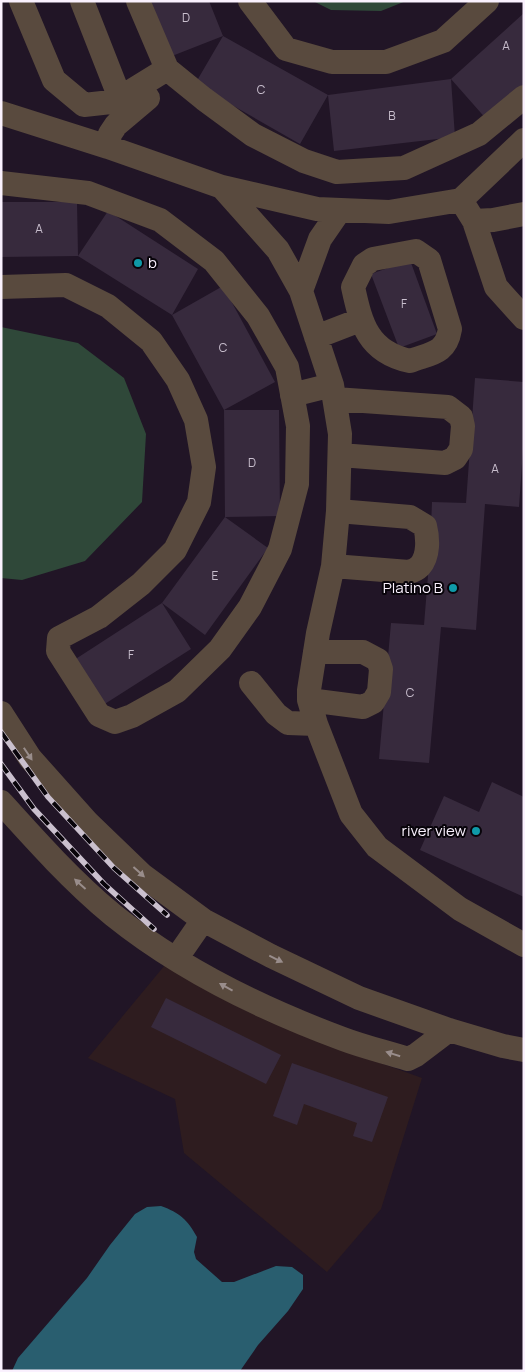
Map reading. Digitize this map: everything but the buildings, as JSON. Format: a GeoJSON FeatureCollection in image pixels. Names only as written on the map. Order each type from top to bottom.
{"type":"FeatureCollection","features":[{"type":"Feature","properties":{"kind":"street"},"geometry":{"type":"LineString","coordinates":[[21,1],[54,80],[84,105],[111,102],[168,69]]}},
{"type":"Feature","properties":{"kind":"street"},"geometry":{"type":"LineString","coordinates":[[82,1],[120,98]]}},
{"type":"Feature","properties":{"kind":"street"},"geometry":{"type":"LineString","coordinates":[[138,1],[168,69],[204,99],[253,135],[304,161],[337,172],[404,168],[480,134],[524,97]]}},
{"type":"Feature","properties":{"kind":"street"},"geometry":{"type":"LineString","coordinates":[[250,1],[286,49],[332,62],[386,62],[444,41],[487,1]]}},
{"type":"Feature","properties":{"kind":"street"},"geometry":{"type":"LineString","coordinates":[[108,147],[110,134],[116,125],[148,98]]}},
{"type":"Feature","properties":{"kind":"street"},"geometry":{"type":"LineString","coordinates":[[1,113],[108,147],[222,188],[317,209],[390,212],[461,200],[524,140]]}},
{"type":"Feature","properties":{"kind":"street"},"geometry":{"type":"LineString","coordinates":[[480,134],[499,164]]}},
{"type":"Feature","properties":{"kind":"street"},"geometry":{"type":"LineString","coordinates":[[1,183],[88,193],[160,220],[214,261],[258,316],[286,367],[292,395],[298,426],[297,484],[280,549],[250,607],[220,649],[177,691],[132,716],[115,722],[99,715],[58,651],[59,638],[99,617],[141,584],[176,550],[199,502],[204,467],[196,420],[178,380],[151,341],[108,306],[66,284],[1,287]]}},
{"type":"Feature","properties":{"kind":"street"},"geometry":{"type":"LineString","coordinates":[[222,188],[278,250],[301,291],[334,392],[340,434],[338,511],[333,566],[315,652],[309,700],[316,724],[351,814],[377,847],[460,909],[524,945]]}},
{"type":"Feature","properties":{"kind":"street"},"geometry":{"type":"LineString","coordinates":[[461,200],[474,220],[496,287],[524,318]]}},
{"type":"Feature","properties":{"kind":"street"},"geometry":{"type":"LineString","coordinates":[[301,291],[320,239],[340,210]]}},
{"type":"Feature","properties":{"kind":"street"},"geometry":{"type":"LineString","coordinates":[[474,220],[493,220],[524,214]]}},
{"type":"Feature","properties":{"kind":"street"},"geometry":{"type":"LineString","coordinates":[[416,251],[429,260],[450,329],[448,339],[442,349],[410,362],[402,360],[385,352],[371,337],[360,320],[352,287],[364,265],[373,259],[416,251]]}},
{"type":"Feature","properties":{"kind":"street"},"geometry":{"type":"LineString","coordinates":[[316,337],[360,320]]}},
{"type":"Feature","properties":{"kind":"street"},"geometry":{"type":"LineString","coordinates":[[292,395],[334,392],[448,407],[460,417],[463,426],[461,449],[455,458],[445,463],[340,456]]}},
{"type":"Feature","properties":{"kind":"street"},"geometry":{"type":"LineString","coordinates":[[333,566],[409,572],[419,567],[425,558],[428,535],[425,526],[410,517],[338,511]]}},
{"type":"Feature","properties":{"kind":"street"},"geometry":{"type":"LineString","coordinates":[[309,700],[363,707],[373,702],[379,692],[381,669],[378,660],[363,652],[315,652]]}},
{"type":"Feature","properties":{"kind":"street"},"geometry":{"type":"LineString","coordinates":[[251,683],[276,714],[288,722],[316,724]]}},
{"type":"Feature","properties":{"kind":"street"},"geometry":{"type":"LineString","coordinates":[[1,713],[30,758],[88,824],[142,875],[203,920],[271,956],[359,998],[449,1030],[502,1046],[524,1050]]}},
{"type":"Feature","properties":{"kind":"street"},"geometry":{"type":"LineString","coordinates":[[1,802],[53,860],[114,915],[176,959],[251,1000],[343,1039],[408,1059],[449,1030]]}},
{"type":"Feature","properties":{"kind":"street"},"geometry":{"type":"LineString","coordinates":[[176,959],[203,920]]}},
{"type":"Feature","properties":{"kind":"shaded area"},"geometry":{"type":"Polygon","coordinates":[[[165,965],[344,1050],[422,1078],[381,1209],[327,1272],[184,1153],[175,1099],[88,1058],[165,965]]]}},
{"type":"Feature","properties":{"kind":"green space"},"geometry":{"type":"Polygon","coordinates":[[[313,1],[406,1],[381,11],[331,10],[313,1]]]}},
{"type":"Feature","properties":{"kind":"green space"},"geometry":{"type":"Polygon","coordinates":[[[1,327],[78,343],[124,378],[146,434],[142,502],[85,561],[22,580],[1,578],[1,327]]]}},
{"type":"Feature","properties":{"kind":"water"},"geometry":{"type":"Polygon","coordinates":[[[161,1206],[178,1214],[190,1226],[197,1237],[194,1252],[196,1259],[222,1282],[234,1282],[276,1266],[292,1267],[303,1275],[303,1289],[288,1311],[258,1345],[240,1371],[12,1371],[18,1358],[87,1278],[135,1214],[147,1207],[161,1206]]]}},
{"type":"Feature","properties":{"kind":"railway"},"geometry":{"type":"LineString","coordinates":[[1,732],[48,797],[114,868],[167,915]]}},
{"type":"Feature","properties":{"kind":"railway"},"geometry":{"type":"LineString","coordinates":[[1,764],[34,809],[104,884],[154,929]]}},
{"type":"Feature","properties":{"kind":"place","name":"b"},"geometry":{"type":"Point","coordinates":[138,263]}},
{"type":"Feature","properties":{"kind":"place","name":"Platino B"},"geometry":{"type":"Point","coordinates":[453,588]}},
{"type":"Feature","properties":{"kind":"place","name":"river view"},"geometry":{"type":"Point","coordinates":[476,831]}}]}
